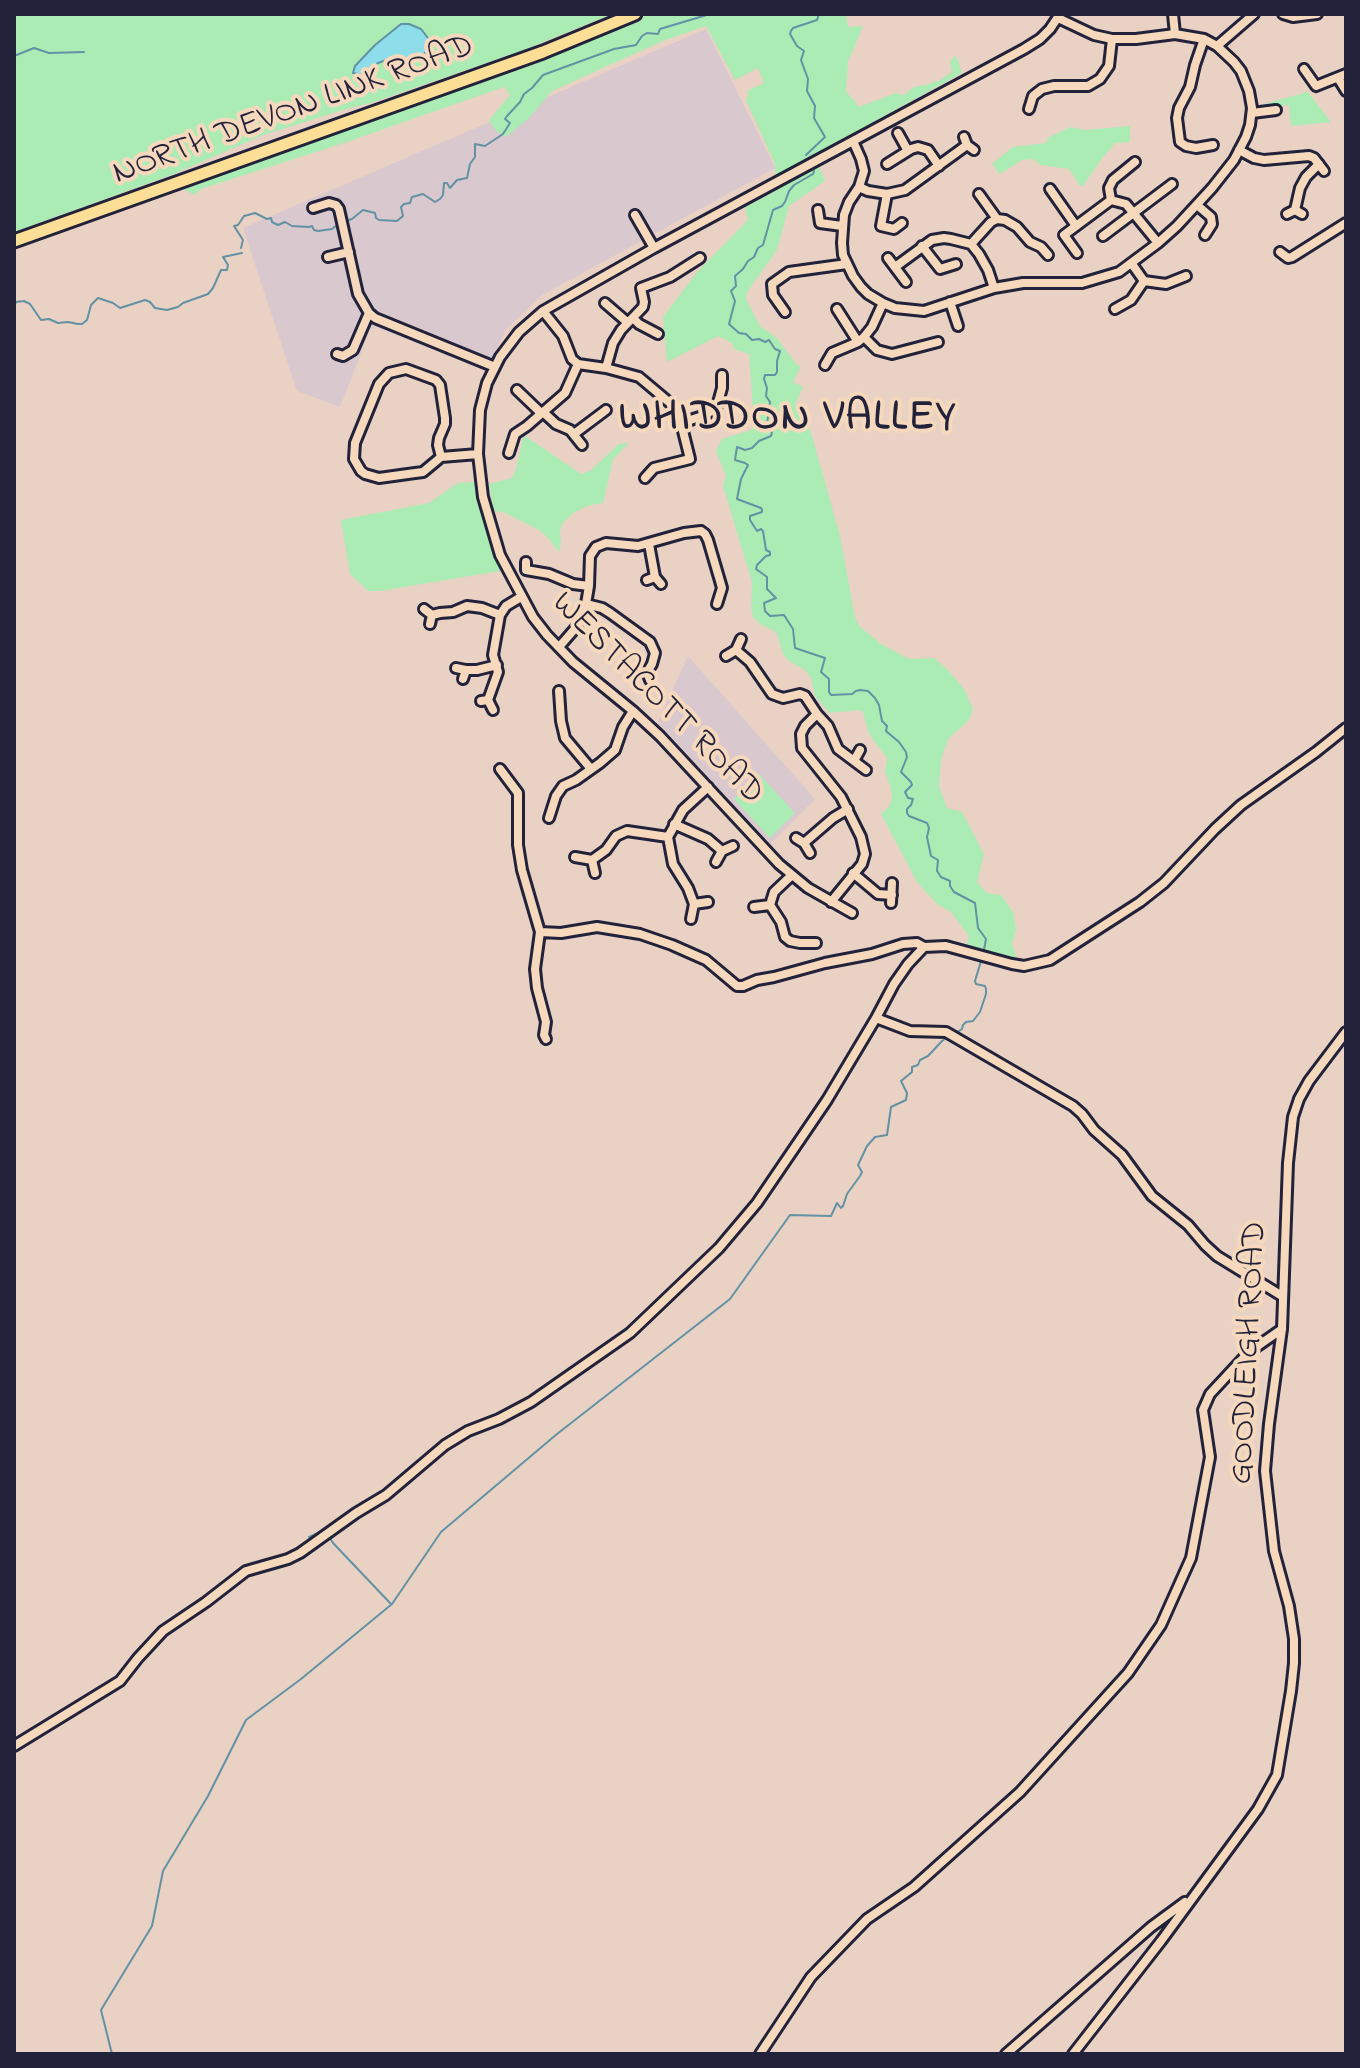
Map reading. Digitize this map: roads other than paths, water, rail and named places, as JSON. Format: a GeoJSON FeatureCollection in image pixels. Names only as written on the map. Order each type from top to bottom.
{"type":"FeatureCollection","features":[{"type":"Feature","properties":{"kind":"highway","name":"NORTH DEVON LINK ROAD"},"geometry":{"type":"LineString","coordinates":[[14,241],[543,52],[635,14]]}},
{"type":"Feature","properties":{"kind":"street"},"geometry":{"type":"LineString","coordinates":[[1173,14],[1175,34]]}},
{"type":"Feature","properties":{"kind":"street"},"geometry":{"type":"LineString","coordinates":[[1217,46],[1254,14]]}},
{"type":"Feature","properties":{"kind":"street"},"geometry":{"type":"LineString","coordinates":[[1283,14],[1293,17],[1317,14]]}},
{"type":"Feature","properties":{"kind":"street"},"geometry":{"type":"LineString","coordinates":[[853,141],[864,171],[859,187],[846,208],[842,243],[847,264],[861,287],[883,303],[895,308],[924,311],[994,288],[1023,283],[1082,283],[1132,264],[1197,205],[1239,150],[1252,113],[1249,91],[1241,71],[1217,46],[1204,39],[1175,34],[1112,39],[1094,35],[1059,16]]}},
{"type":"Feature","properties":{"kind":"street","name":"WESTACOTT ROAD"},"geometry":{"type":"LineString","coordinates":[[852,913],[792,875],[660,736],[592,678],[540,626],[521,597],[494,540],[483,497],[478,454],[480,410],[487,383],[506,347],[543,311],[1024,49],[1040,39],[1059,16]]}},
{"type":"Feature","properties":{"kind":"street"},"geometry":{"type":"LineString","coordinates":[[1029,109],[1033,96],[1042,89],[1088,86],[1100,79],[1109,66],[1112,39]]}},
{"type":"Feature","properties":{"kind":"street"},"geometry":{"type":"LineString","coordinates":[[1204,39],[1177,118],[1180,142],[1196,148],[1213,145]]}},
{"type":"Feature","properties":{"kind":"street"},"geometry":{"type":"LineString","coordinates":[[1304,69],[1316,86],[1342,76],[1346,91]]}},
{"type":"Feature","properties":{"kind":"street"},"geometry":{"type":"LineString","coordinates":[[1252,113],[1276,110]]}},
{"type":"Feature","properties":{"kind":"street"},"geometry":{"type":"LineString","coordinates":[[898,133],[908,151]]}},
{"type":"Feature","properties":{"kind":"street"},"geometry":{"type":"LineString","coordinates":[[859,187],[887,194],[905,190],[968,144]]}},
{"type":"Feature","properties":{"kind":"street"},"geometry":{"type":"LineString","coordinates":[[887,164],[918,147],[925,148],[939,166]]}},
{"type":"Feature","properties":{"kind":"street"},"geometry":{"type":"LineString","coordinates":[[1239,150],[1264,160],[1309,156],[1322,168],[1306,177],[1294,212]]}},
{"type":"Feature","properties":{"kind":"street"},"geometry":{"type":"LineString","coordinates":[[1111,200],[1109,188],[1113,180],[1135,162]]}},
{"type":"Feature","properties":{"kind":"street"},"geometry":{"type":"LineString","coordinates":[[1103,236],[1172,184]]}},
{"type":"Feature","properties":{"kind":"street"},"geometry":{"type":"LineString","coordinates":[[1050,189],[1076,226]]}},
{"type":"Feature","properties":{"kind":"street"},"geometry":{"type":"LineString","coordinates":[[887,194],[881,226],[894,229],[902,223]]}},
{"type":"Feature","properties":{"kind":"street"},"geometry":{"type":"LineString","coordinates":[[979,194],[997,219],[1012,223],[1048,255]]}},
{"type":"Feature","properties":{"kind":"street"},"geometry":{"type":"LineString","coordinates":[[1077,253],[1064,235],[1111,200],[1126,204],[1158,243]]}},
{"type":"Feature","properties":{"kind":"street"},"geometry":{"type":"LineString","coordinates":[[313,208],[332,204],[339,209],[358,294],[369,313],[495,367]]}},
{"type":"Feature","properties":{"kind":"street"},"geometry":{"type":"LineString","coordinates":[[1197,205],[1211,217],[1212,224],[1205,235]]}},
{"type":"Feature","properties":{"kind":"street"},"geometry":{"type":"LineString","coordinates":[[818,210],[820,223],[842,226]]}},
{"type":"Feature","properties":{"kind":"street"},"geometry":{"type":"LineString","coordinates":[[635,215],[654,248]]}},
{"type":"Feature","properties":{"kind":"street"},"geometry":{"type":"LineString","coordinates":[[971,244],[986,226],[997,219]]}},
{"type":"Feature","properties":{"kind":"street"},"geometry":{"type":"LineString","coordinates":[[1280,252],[1288,258],[1292,257],[1346,223]]}},
{"type":"Feature","properties":{"kind":"street"},"geometry":{"type":"LineString","coordinates":[[1012,241],[1022,233]]}},
{"type":"Feature","properties":{"kind":"street"},"geometry":{"type":"LineString","coordinates":[[895,267],[932,240],[944,238],[971,244],[983,260],[994,288]]}},
{"type":"Feature","properties":{"kind":"street"},"geometry":{"type":"LineString","coordinates":[[922,246],[940,269],[956,264]]}},
{"type":"Feature","properties":{"kind":"street"},"geometry":{"type":"LineString","coordinates":[[328,257],[349,252]]}},
{"type":"Feature","properties":{"kind":"street"},"geometry":{"type":"LineString","coordinates":[[606,368],[613,343],[643,307],[640,284],[670,277],[700,258]]}},
{"type":"Feature","properties":{"kind":"street"},"geometry":{"type":"LineString","coordinates":[[888,258],[906,282]]}},
{"type":"Feature","properties":{"kind":"street"},"geometry":{"type":"LineString","coordinates":[[785,312],[773,295],[772,284],[789,272],[847,264]]}},
{"type":"Feature","properties":{"kind":"street"},"geometry":{"type":"LineString","coordinates":[[1132,264],[1144,281],[1166,284],[1186,276]]}},
{"type":"Feature","properties":{"kind":"street"},"geometry":{"type":"LineString","coordinates":[[1115,309],[1131,300],[1144,281]]}},
{"type":"Feature","properties":{"kind":"street"},"geometry":{"type":"LineString","coordinates":[[950,302],[958,326]]}},
{"type":"Feature","properties":{"kind":"street"},"geometry":{"type":"LineString","coordinates":[[605,303],[658,334]]}},
{"type":"Feature","properties":{"kind":"street"},"geometry":{"type":"LineString","coordinates":[[825,365],[836,350],[861,339],[872,327],[883,303]]}},
{"type":"Feature","properties":{"kind":"street"},"geometry":{"type":"LineString","coordinates":[[837,309],[861,339],[877,350],[892,354],[938,342]]}},
{"type":"Feature","properties":{"kind":"street"},"geometry":{"type":"LineString","coordinates":[[543,311],[563,336],[569,353],[578,364],[639,377],[670,403],[681,423],[691,463],[654,468],[644,480]]}},
{"type":"Feature","properties":{"kind":"street"},"geometry":{"type":"LineString","coordinates":[[337,354],[343,356],[353,350],[369,313]]}},
{"type":"Feature","properties":{"kind":"street"},"geometry":{"type":"LineString","coordinates":[[385,361],[390,372]]}},
{"type":"Feature","properties":{"kind":"street"},"geometry":{"type":"LineString","coordinates":[[509,453],[515,434],[565,393],[578,364]]}},
{"type":"Feature","properties":{"kind":"street"},"geometry":{"type":"LineString","coordinates":[[441,457],[438,445],[445,418],[440,385],[436,380],[406,369],[390,372],[379,384],[353,451],[356,464],[365,474],[379,478],[423,472],[441,457],[478,454]]}},
{"type":"Feature","properties":{"kind":"street"},"geometry":{"type":"LineString","coordinates":[[681,423],[706,415],[717,406],[722,388],[720,372]]}},
{"type":"Feature","properties":{"kind":"street"},"geometry":{"type":"LineString","coordinates":[[517,390],[556,424],[574,434],[582,445]]}},
{"type":"Feature","properties":{"kind":"street"},"geometry":{"type":"LineString","coordinates":[[574,434],[606,410]]}},
{"type":"Feature","properties":{"kind":"street"},"geometry":{"type":"LineString","coordinates":[[365,418],[377,422]]}},
{"type":"Feature","properties":{"kind":"street"},"geometry":{"type":"LineString","coordinates":[[559,647],[579,624],[586,604],[590,556],[596,547],[606,543],[632,546],[697,530],[705,534],[722,588],[718,606]]}},
{"type":"Feature","properties":{"kind":"street"},"geometry":{"type":"LineString","coordinates":[[649,544],[654,580]]}},
{"type":"Feature","properties":{"kind":"street"},"geometry":{"type":"LineString","coordinates":[[526,562],[526,570],[589,586]]}},
{"type":"Feature","properties":{"kind":"street"},"geometry":{"type":"LineString","coordinates":[[493,710],[484,700],[498,672],[493,655],[500,615],[506,606],[521,597]]}},
{"type":"Feature","properties":{"kind":"street"},"geometry":{"type":"LineString","coordinates":[[586,604],[602,608],[650,642],[655,653],[645,674]]}},
{"type":"Feature","properties":{"kind":"street"},"geometry":{"type":"LineString","coordinates":[[424,609],[431,619],[467,606],[500,615]]}},
{"type":"Feature","properties":{"kind":"street"},"geometry":{"type":"LineString","coordinates":[[726,656],[736,650],[741,639]]}},
{"type":"Feature","properties":{"kind":"street"},"geometry":{"type":"LineString","coordinates":[[736,650],[750,662],[772,694],[783,698],[800,694],[805,696],[828,726],[838,749],[866,770]]}},
{"type":"Feature","properties":{"kind":"street"},"geometry":{"type":"LineString","coordinates":[[461,672],[497,665]]}},
{"type":"Feature","properties":{"kind":"street"},"geometry":{"type":"LineString","coordinates":[[559,691],[565,738],[591,769]]}},
{"type":"Feature","properties":{"kind":"street"},"geometry":{"type":"LineString","coordinates":[[560,706],[571,704]]}},
{"type":"Feature","properties":{"kind":"street"},"geometry":{"type":"LineString","coordinates":[[549,818],[558,791],[615,750],[633,711]]}},
{"type":"Feature","properties":{"kind":"street"},"geometry":{"type":"LineString","coordinates":[[817,714],[801,734],[802,748],[848,809],[865,854],[862,864],[831,902]]}},
{"type":"Feature","properties":{"kind":"street"},"geometry":{"type":"LineString","coordinates":[[540,932],[561,933],[597,927],[640,934],[706,960],[737,986],[903,944],[946,946],[1024,966],[1050,960],[1140,902],[1164,883],[1241,805],[1346,728]]}},
{"type":"Feature","properties":{"kind":"street"},"geometry":{"type":"LineString","coordinates":[[854,761],[860,750]]}},
{"type":"Feature","properties":{"kind":"street"},"geometry":{"type":"LineString","coordinates":[[500,769],[518,793],[518,845],[540,932],[535,969],[546,1022],[546,1039]]}},
{"type":"Feature","properties":{"kind":"street"},"geometry":{"type":"LineString","coordinates":[[691,919],[694,904],[673,864],[668,837],[683,810],[708,787]]}},
{"type":"Feature","properties":{"kind":"street"},"geometry":{"type":"LineString","coordinates":[[543,802],[553,805]]}},
{"type":"Feature","properties":{"kind":"street"},"geometry":{"type":"LineString","coordinates":[[810,853],[800,841],[848,809]]}},
{"type":"Feature","properties":{"kind":"street"},"geometry":{"type":"LineString","coordinates":[[674,824],[708,839],[722,851]]}},
{"type":"Feature","properties":{"kind":"street"},"geometry":{"type":"LineString","coordinates":[[575,857],[592,860],[606,850],[616,836],[627,831],[668,837]]}},
{"type":"Feature","properties":{"kind":"street"},"geometry":{"type":"LineString","coordinates":[[716,862],[722,851],[733,846]]}},
{"type":"Feature","properties":{"kind":"street"},"geometry":{"type":"LineString","coordinates":[[592,860],[595,873]]}},
{"type":"Feature","properties":{"kind":"street"},"geometry":{"type":"LineString","coordinates":[[853,873],[878,894],[892,899],[892,883]]}},
{"type":"Feature","properties":{"kind":"street"},"geometry":{"type":"LineString","coordinates":[[770,905],[774,892],[792,875]]}},
{"type":"Feature","properties":{"kind":"street"},"geometry":{"type":"LineString","coordinates":[[694,904],[708,902]]}},
{"type":"Feature","properties":{"kind":"street"},"geometry":{"type":"LineString","coordinates":[[754,907],[770,905]]}},
{"type":"Feature","properties":{"kind":"street"},"geometry":{"type":"LineString","coordinates":[[770,905],[781,922],[785,937],[800,943],[816,943]]}},
{"type":"Feature","properties":{"kind":"street"},"geometry":{"type":"LineString","coordinates":[[14,1746],[120,1681],[163,1631],[246,1571],[288,1559],[386,1495],[445,1445],[531,1402],[630,1333],[719,1248],[757,1203],[827,1100],[894,984],[924,947]]}},
{"type":"Feature","properties":{"kind":"street"},"geometry":{"type":"LineString","coordinates":[[876,1018],[910,1031],[946,1032],[1073,1106],[1122,1155],[1152,1196],[1188,1225],[1217,1256],[1282,1296]]}},
{"type":"Feature","properties":{"kind":"street","name":"GOODLEIGH ROAD"},"geometry":{"type":"LineString","coordinates":[[1073,2054],[1258,1809],[1277,1775],[1284,1744],[1294,1639],[1289,1606],[1274,1551],[1265,1471],[1282,1329],[1288,1163],[1293,1117],[1299,1099],[1346,1032]]}},
{"type":"Feature","properties":{"kind":"street"},"geometry":{"type":"LineString","coordinates":[[760,2054],[811,1977],[867,1919],[914,1887],[1020,1792],[1128,1673],[1161,1625],[1191,1558],[1210,1457],[1203,1410],[1210,1394],[1249,1352],[1282,1329]]}},
{"type":"Feature","properties":{"kind":"street"},"geometry":{"type":"LineString","coordinates":[[1006,2054],[1151,1927],[1192,1897]]}},
{"type":"Feature","properties":{"kind":"water"},"geometry":{"type":"Polygon","coordinates":[[[401,24],[421,29],[428,38],[430,48],[408,63],[389,59],[363,75],[353,73],[355,66],[375,45],[401,24]]]}},
{"type":"Feature","properties":{"kind":"waterway"},"geometry":{"type":"LineString","coordinates":[[343,222],[363,210],[375,213],[379,220],[397,221],[403,216],[401,207],[410,203],[412,197],[423,194],[435,202],[440,199],[444,183],[450,188],[457,180],[467,178],[475,157],[475,144],[485,146],[503,134],[510,123],[505,119],[507,116],[543,75],[614,49],[636,45],[647,33],[658,34],[660,29],[710,14]]}},
{"type":"Feature","properties":{"kind":"waterway"},"geometry":{"type":"LineString","coordinates":[[806,155],[825,137],[814,118],[815,106],[807,91],[808,79],[801,60],[804,51],[790,34],[793,28],[817,20],[819,14]]}},
{"type":"Feature","properties":{"kind":"waterway"},"geometry":{"type":"LineString","coordinates":[[14,56],[34,48],[49,53],[84,52]]}},
{"type":"Feature","properties":{"kind":"waterway"},"geometry":{"type":"LineString","coordinates":[[814,171],[794,185],[782,206],[773,210],[763,245],[735,276],[736,286],[731,291],[735,301],[729,324],[752,340],[769,340],[780,351],[777,372],[775,375],[765,375],[764,379],[770,402],[767,425],[771,436],[752,448],[745,450],[737,447],[735,460],[748,465],[737,499],[762,510],[750,516],[750,520],[757,531],[763,531],[766,550],[770,552],[756,569],[767,577],[767,589],[776,598],[764,603],[765,611],[770,616],[784,615],[793,629],[795,648],[825,658],[821,672],[829,679],[831,695],[868,691],[879,705],[886,731],[906,752],[901,772],[911,782],[912,785],[905,792],[908,798],[913,799],[907,813],[927,823],[931,856],[938,860],[937,871],[941,877],[950,881],[954,892],[975,903],[978,928],[986,939],[983,955]]}},
{"type":"Feature","properties":{"kind":"waterway"},"geometry":{"type":"LineString","coordinates":[[241,248],[243,240],[234,226],[244,216],[255,213],[271,218],[278,225],[285,222],[292,226],[312,226],[318,231],[337,225]]}},
{"type":"Feature","properties":{"kind":"waterway"},"geometry":{"type":"LineString","coordinates":[[14,306],[16,302],[24,301],[30,304],[41,320],[78,324],[87,320],[91,305],[98,298],[120,308],[145,300],[155,308],[167,310],[208,294],[221,270],[227,270],[228,265],[223,257],[242,253]]}},
{"type":"Feature","properties":{"kind":"waterway"},"geometry":{"type":"LineString","coordinates":[[954,1034],[980,1012],[986,994],[985,986],[975,981],[981,961]]}},
{"type":"Feature","properties":{"kind":"waterway"},"geometry":{"type":"LineString","coordinates":[[112,2054],[101,2010],[152,1926],[163,1871],[208,1796],[246,1720],[392,1604],[441,1532],[557,1434],[730,1299],[790,1215],[831,1216],[837,1203],[841,1208],[862,1172],[858,1165],[867,1146],[875,1137],[887,1135],[891,1107],[906,1100],[907,1093],[901,1081],[912,1072],[912,1067],[948,1037]]}},
{"type":"Feature","properties":{"kind":"waterway"},"geometry":{"type":"LineString","coordinates":[[309,1537],[325,1530]]}},
{"type":"Feature","properties":{"kind":"waterway"},"geometry":{"type":"LineString","coordinates":[[328,1535],[391,1604]]}},
{"type":"Feature","properties":{"kind":"district","name":"WHIDDON VALLEY"},"geometry":{"type":"Point","coordinates":[788,421]}}]}
